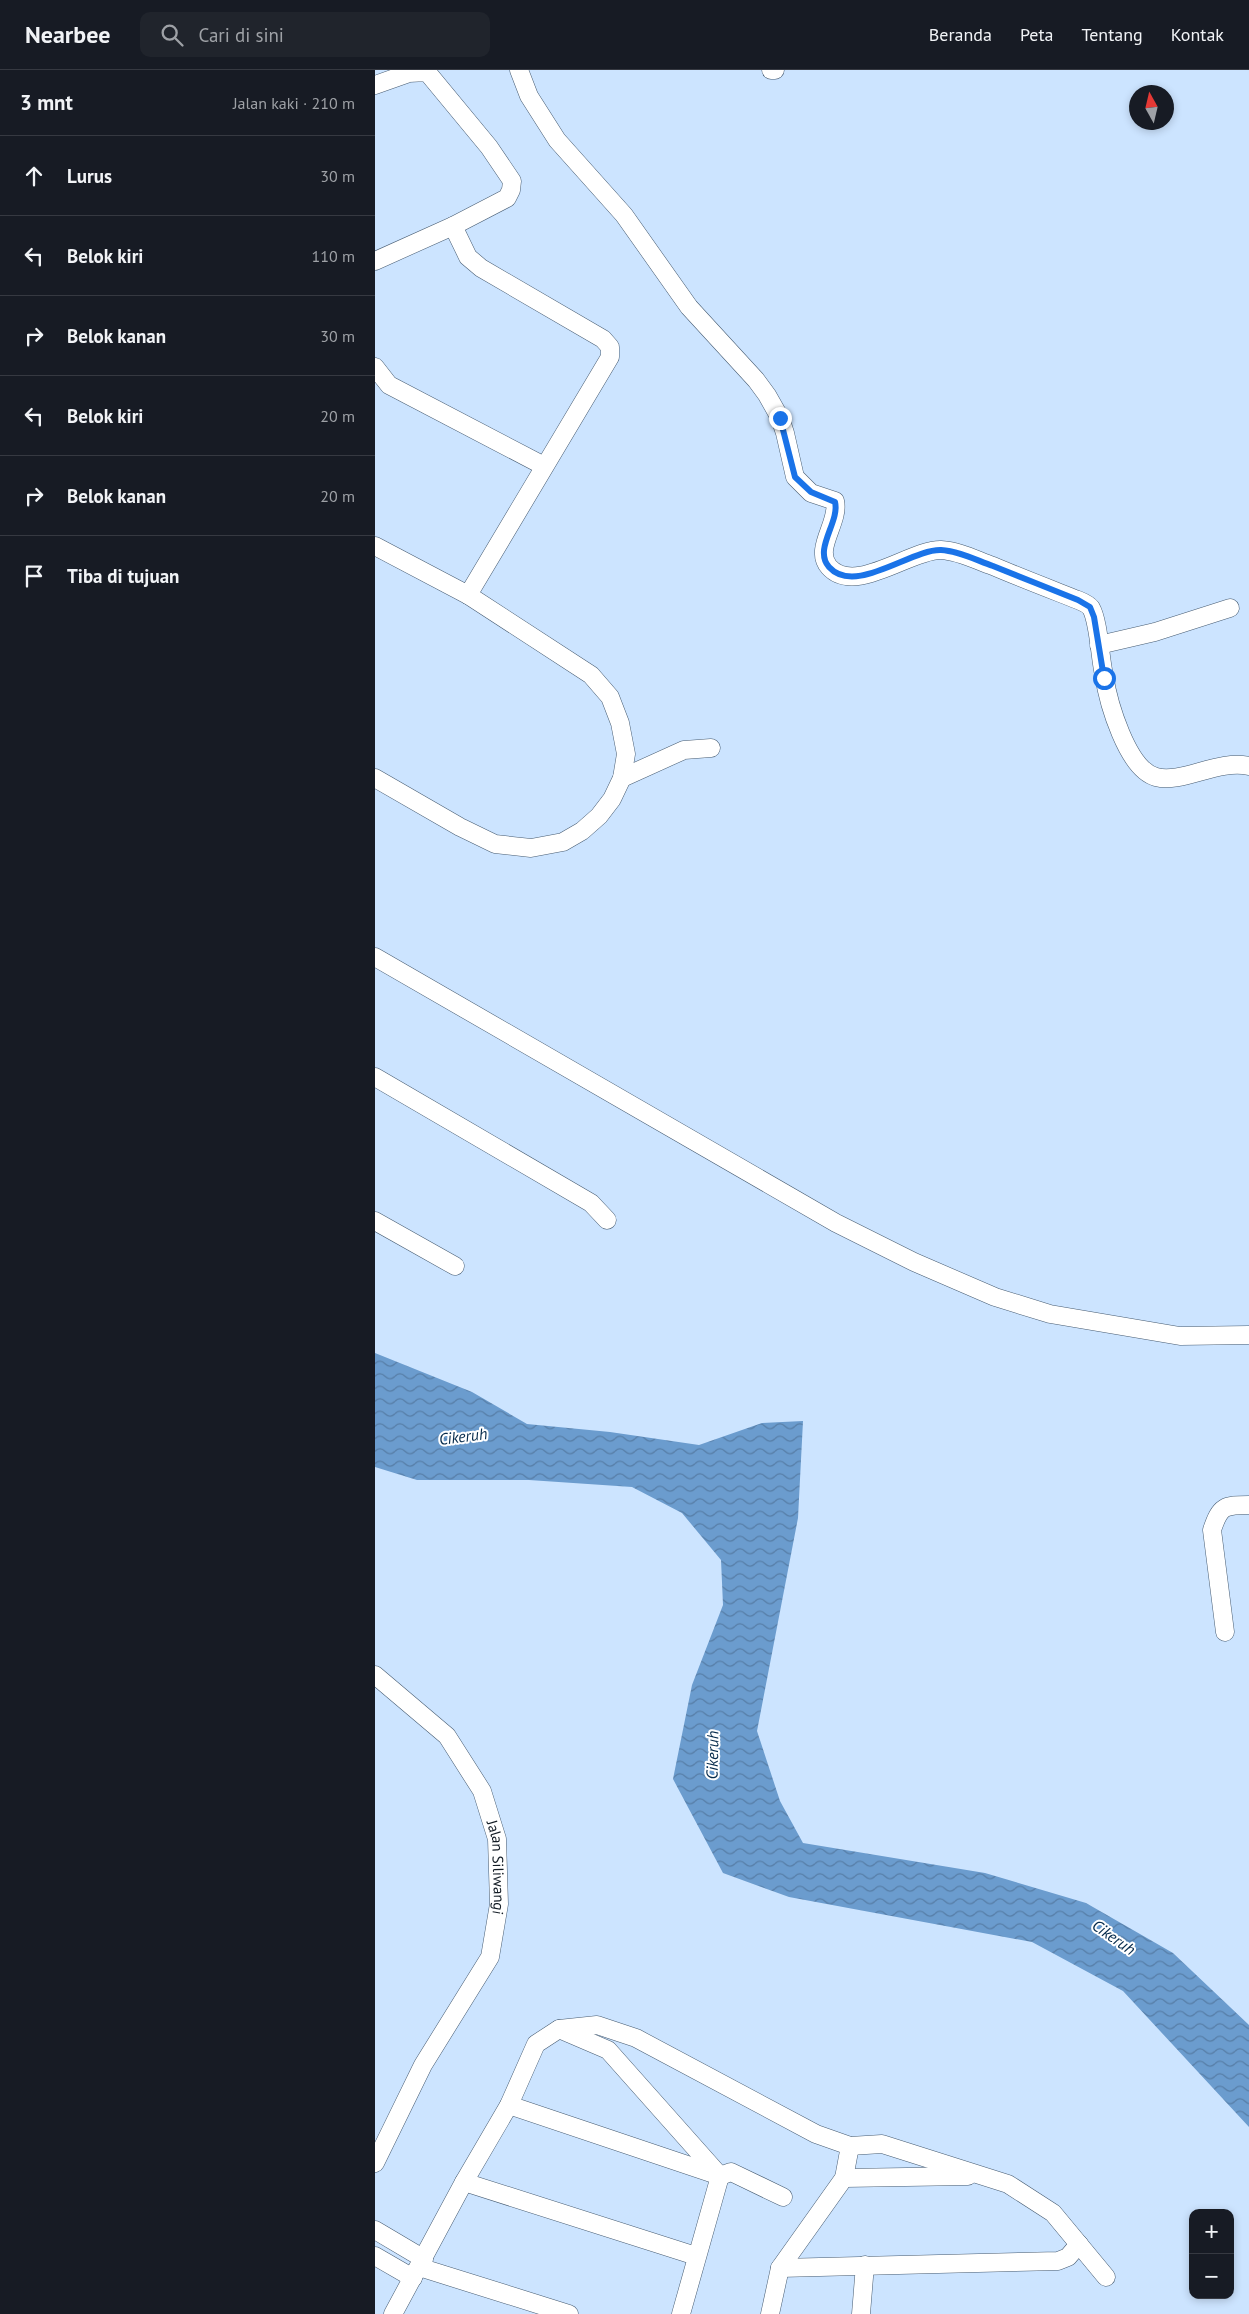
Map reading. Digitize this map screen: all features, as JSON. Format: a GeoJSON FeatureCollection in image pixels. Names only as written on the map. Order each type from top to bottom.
{"type":"FeatureCollection","features":[{"type":"Feature","properties":{"kind":"street"},"geometry":{"type":"LineString","coordinates":[[519,70],[529,96],[557,140],[624,215],[689,307],[756,380],[767,395],[780,418],[795,477],[811,492],[835,502],[834,520],[824,546],[825,560],[829,567],[845,576],[857,576],[941,550],[964,555],[1084,602],[1090,607],[1094,617],[1104,678],[1115,720],[1140,767],[1153,776],[1165,779],[1225,765],[1238,763],[1249,766]]}},
{"type":"Feature","properties":{"kind":"street"},"geometry":{"type":"LineString","coordinates":[[375,84],[409,73],[427,72],[489,147],[512,181],[511,190],[507,198],[453,226],[375,261]]}},
{"type":"Feature","properties":{"kind":"street"},"geometry":{"type":"LineString","coordinates":[[453,226],[468,257],[481,268],[603,339],[610,347],[610,357],[468,595]]}},
{"type":"Feature","properties":{"kind":"street"},"geometry":{"type":"LineString","coordinates":[[375,367],[389,385],[544,466]]}},
{"type":"Feature","properties":{"kind":"street"},"geometry":{"type":"LineString","coordinates":[[375,546],[468,595],[591,675],[611,697],[621,723],[626,754],[622,778],[599,816],[582,831],[563,842],[531,848],[495,844],[460,827],[375,778]]}},
{"type":"Feature","properties":{"kind":"street"},"geometry":{"type":"LineString","coordinates":[[1099,645],[1155,632],[1230,608]]}},
{"type":"Feature","properties":{"kind":"street"},"geometry":{"type":"LineString","coordinates":[[622,778],[684,750],[711,748]]}},
{"type":"Feature","properties":{"kind":"street"},"geometry":{"type":"LineString","coordinates":[[375,957],[835,1223],[914,1262],[995,1297],[1050,1314],[1180,1336],[1249,1336]]}},
{"type":"Feature","properties":{"kind":"street"},"geometry":{"type":"LineString","coordinates":[[375,1077],[591,1203],[607,1220]]}},
{"type":"Feature","properties":{"kind":"street"},"geometry":{"type":"LineString","coordinates":[[375,1221],[455,1266]]}},
{"type":"Feature","properties":{"kind":"street"},"geometry":{"type":"LineString","coordinates":[[1225,1632],[1212,1530],[1217,1514],[1226,1507],[1249,1505]]}},
{"type":"Feature","properties":{"kind":"street","name":"Jalan Siliwangi"},"geometry":{"type":"LineString","coordinates":[[375,1675],[447,1736],[482,1791],[497,1839],[499,1904],[490,1958],[423,2065],[375,2163]]}},
{"type":"Feature","properties":{"kind":"street"},"geometry":{"type":"LineString","coordinates":[[393,2314],[464,2182],[509,2106],[536,2044],[559,2029],[597,2025],[636,2038],[816,2134],[850,2146],[882,2144],[1009,2184],[1053,2213],[1106,2276]]}},
{"type":"Feature","properties":{"kind":"street"},"geometry":{"type":"LineString","coordinates":[[559,2029],[608,2050],[720,2176]]}},
{"type":"Feature","properties":{"kind":"street"},"geometry":{"type":"LineString","coordinates":[[509,2106],[720,2176],[731,2172],[783,2197]]}},
{"type":"Feature","properties":{"kind":"street"},"geometry":{"type":"LineString","coordinates":[[770,2314],[780,2268],[843,2178],[850,2146]]}},
{"type":"Feature","properties":{"kind":"street"},"geometry":{"type":"LineString","coordinates":[[681,2314],[720,2176]]}},
{"type":"Feature","properties":{"kind":"street"},"geometry":{"type":"LineString","coordinates":[[843,2178],[984,2176]]}},
{"type":"Feature","properties":{"kind":"street"},"geometry":{"type":"LineString","coordinates":[[464,2182],[696,2256]]}},
{"type":"Feature","properties":{"kind":"street"},"geometry":{"type":"LineString","coordinates":[[375,2230],[419,2268]]}},
{"type":"Feature","properties":{"kind":"street"},"geometry":{"type":"LineString","coordinates":[[780,2268],[1057,2261],[1068,2257],[1079,2244]]}},
{"type":"Feature","properties":{"kind":"street"},"geometry":{"type":"LineString","coordinates":[[375,2256],[569,2314]]}},
{"type":"Feature","properties":{"kind":"street"},"geometry":{"type":"LineString","coordinates":[[861,2314],[865,2265]]}},
{"type":"Feature","properties":{"kind":"water","name":"Cikeruh"},"geometry":{"type":"Polygon","coordinates":[[[375,1353],[472,1392],[527,1424],[610,1432],[699,1445],[762,1423],[803,1421],[798,1518],[757,1731],[780,1801],[803,1843],[985,1873],[1086,1903],[1173,1953],[1249,2025],[1249,2127],[1123,1991],[1032,1942],[789,1897],[723,1873],[673,1779],[692,1685],[723,1605],[721,1560],[682,1513],[632,1487],[529,1480],[417,1480],[375,1467],[375,1353]]]}},
{"type":"Feature","properties":{"kind":"route"},"geometry":{"type":"LineString","coordinates":[[780,418],[795,477],[802,486],[811,492],[835,502],[834,520],[824,546],[825,560],[835,572],[845,576],[870,574],[919,555],[941,550],[964,555],[1084,602],[1090,607],[1094,617],[1104,678]]}}]}
